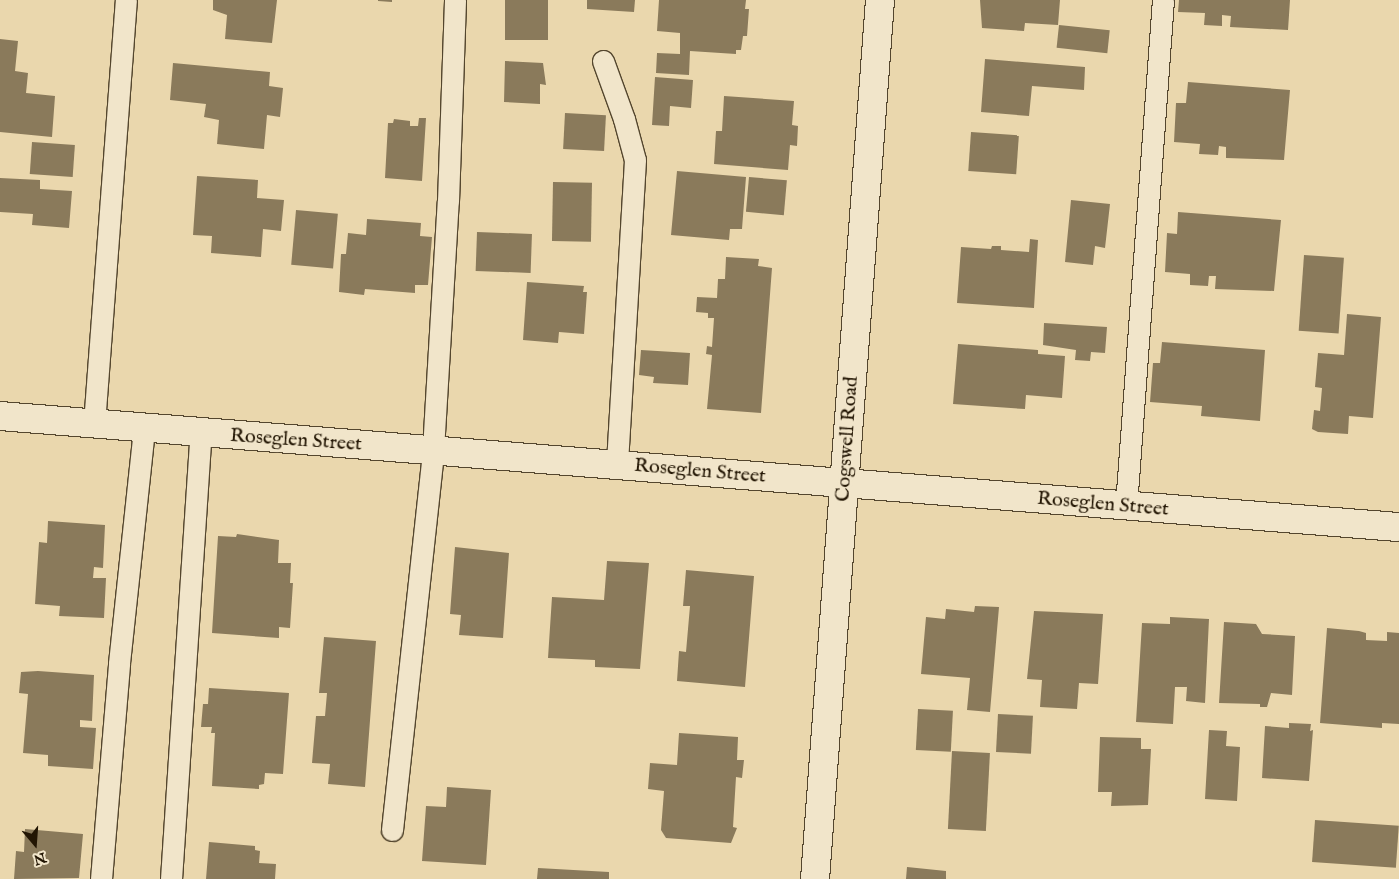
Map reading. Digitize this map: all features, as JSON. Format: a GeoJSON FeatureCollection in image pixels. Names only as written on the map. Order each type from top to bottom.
{"type":"FeatureCollection","features":[{"type":"Feature","properties":{"kind":"street","name":"Cogswell Road"},"geometry":{"type":"LineString","coordinates":[[815,879],[880,0]]}},
{"type":"Feature","properties":{"kind":"street","name":"Roseglen Street"},"geometry":{"type":"LineString","coordinates":[[0,416],[1399,528]]}},
{"type":"Feature","properties":{"kind":"lane"},"geometry":{"type":"LineString","coordinates":[[94,424],[126,0]]}},
{"type":"Feature","properties":{"kind":"lane"},"geometry":{"type":"LineString","coordinates":[[392,830],[434,450],[448,201],[455,0]]}},
{"type":"Feature","properties":{"kind":"lane"},"geometry":{"type":"LineString","coordinates":[[1126,506],[1163,0]]}},
{"type":"Feature","properties":{"kind":"lane"},"geometry":{"type":"LineString","coordinates":[[603,61],[624,119],[635,160],[617,465]]}},
{"type":"Feature","properties":{"kind":"lane"},"geometry":{"type":"LineString","coordinates":[[101,879],[118,663],[144,428]]}},
{"type":"Feature","properties":{"kind":"lane"},"geometry":{"type":"LineString","coordinates":[[171,879],[201,432]]}},
{"type":"Feature","properties":{"kind":"building"},"geometry":{"type":"Polygon","coordinates":[[[213,0],[277,0],[272,43],[225,39],[227,15],[213,10],[213,0]]]}},
{"type":"Feature","properties":{"kind":"building"},"geometry":{"type":"Polygon","coordinates":[[[392,0],[392,2],[378,1],[392,0]]]}},
{"type":"Feature","properties":{"kind":"building"},"geometry":{"type":"Polygon","coordinates":[[[505,0],[548,0],[548,40],[505,40],[505,0]]]}},
{"type":"Feature","properties":{"kind":"building"},"geometry":{"type":"Polygon","coordinates":[[[587,0],[635,0],[634,12],[587,9],[587,0]]]}},
{"type":"Feature","properties":{"kind":"building"},"geometry":{"type":"Polygon","coordinates":[[[659,0],[746,0],[745,9],[749,9],[747,36],[743,36],[741,50],[736,50],[736,54],[690,51],[689,75],[656,73],[657,53],[680,54],[680,33],[657,31],[659,0]]]}},
{"type":"Feature","properties":{"kind":"building"},"geometry":{"type":"Polygon","coordinates":[[[980,0],[1060,0],[1058,25],[1025,23],[1024,31],[982,28],[980,0]]]}},
{"type":"Feature","properties":{"kind":"building"},"geometry":{"type":"Polygon","coordinates":[[[1179,0],[1290,0],[1288,30],[1230,27],[1231,16],[1222,15],[1222,26],[1204,25],[1205,13],[1178,12],[1179,0]]]}},
{"type":"Feature","properties":{"kind":"building"},"geometry":{"type":"Polygon","coordinates":[[[1059,25],[1110,30],[1107,53],[1057,48],[1059,25]]]}},
{"type":"Feature","properties":{"kind":"building"},"geometry":{"type":"Polygon","coordinates":[[[0,39],[18,41],[15,71],[28,73],[26,93],[55,96],[52,137],[0,132],[0,39]]]}},
{"type":"Feature","properties":{"kind":"building"},"geometry":{"type":"Polygon","coordinates":[[[985,59],[1085,67],[1084,90],[1032,86],[1029,116],[981,112],[985,59]]]}},
{"type":"Feature","properties":{"kind":"building"},"geometry":{"type":"Polygon","coordinates":[[[505,61],[543,63],[546,85],[540,84],[540,104],[504,102],[505,61]]]}},
{"type":"Feature","properties":{"kind":"building"},"geometry":{"type":"Polygon","coordinates":[[[173,63],[270,72],[269,86],[283,88],[280,117],[267,115],[264,149],[217,144],[219,120],[204,117],[206,104],[170,100],[173,63]]]}},
{"type":"Feature","properties":{"kind":"building"},"geometry":{"type":"Polygon","coordinates":[[[655,77],[693,80],[691,108],[670,106],[669,126],[652,125],[655,77]]]}},
{"type":"Feature","properties":{"kind":"building"},"geometry":{"type":"Polygon","coordinates":[[[1188,82],[1290,90],[1284,160],[1226,158],[1226,147],[1219,146],[1218,155],[1199,154],[1200,144],[1174,142],[1176,103],[1186,103],[1188,82]]]}},
{"type":"Feature","properties":{"kind":"building"},"geometry":{"type":"Polygon","coordinates":[[[724,96],[794,101],[792,125],[798,126],[797,146],[790,145],[788,170],[714,164],[716,131],[722,131],[724,96]]]}},
{"type":"Feature","properties":{"kind":"building"},"geometry":{"type":"Polygon","coordinates":[[[565,113],[606,115],[604,151],[563,149],[565,113]]]}},
{"type":"Feature","properties":{"kind":"building"},"geometry":{"type":"Polygon","coordinates":[[[419,118],[426,118],[422,181],[385,178],[388,123],[393,123],[394,119],[410,121],[410,126],[418,126],[419,118]]]}},
{"type":"Feature","properties":{"kind":"building"},"geometry":{"type":"Polygon","coordinates":[[[971,132],[1019,135],[1016,174],[968,171],[971,132]]]}},
{"type":"Feature","properties":{"kind":"building"},"geometry":{"type":"Polygon","coordinates":[[[32,142],[75,145],[73,177],[30,174],[32,142]]]}},
{"type":"Feature","properties":{"kind":"building"},"geometry":{"type":"Polygon","coordinates":[[[677,171],[746,177],[742,229],[730,229],[729,240],[671,235],[677,171]]]}},
{"type":"Feature","properties":{"kind":"building"},"geometry":{"type":"Polygon","coordinates":[[[197,176],[258,180],[257,198],[284,200],[281,231],[263,229],[261,257],[211,253],[212,236],[193,235],[197,176]]]}},
{"type":"Feature","properties":{"kind":"building"},"geometry":{"type":"Polygon","coordinates":[[[749,177],[787,180],[784,215],[746,212],[749,177]]]}},
{"type":"Feature","properties":{"kind":"building"},"geometry":{"type":"Polygon","coordinates":[[[0,178],[40,180],[40,189],[72,191],[69,228],[32,225],[33,214],[0,212],[0,178]]]}},
{"type":"Feature","properties":{"kind":"building"},"geometry":{"type":"Polygon","coordinates":[[[553,182],[592,183],[591,242],[552,241],[553,182]]]}},
{"type":"Feature","properties":{"kind":"building"},"geometry":{"type":"Polygon","coordinates":[[[1071,200],[1110,204],[1105,248],[1095,246],[1093,265],[1065,262],[1071,200]]]}},
{"type":"Feature","properties":{"kind":"building"},"geometry":{"type":"Polygon","coordinates":[[[296,210],[338,214],[333,268],[291,265],[296,210]]]}},
{"type":"Feature","properties":{"kind":"building"},"geometry":{"type":"Polygon","coordinates":[[[1178,212],[1281,220],[1274,291],[1215,289],[1216,276],[1209,276],[1208,286],[1190,285],[1190,274],[1165,272],[1167,233],[1177,234],[1178,212]]]}},
{"type":"Feature","properties":{"kind":"building"},"geometry":{"type":"Polygon","coordinates":[[[367,219],[421,223],[420,236],[432,237],[428,285],[415,285],[415,293],[365,289],[364,295],[339,292],[341,254],[346,254],[348,233],[366,235],[367,219]]]}},
{"type":"Feature","properties":{"kind":"building"},"geometry":{"type":"Polygon","coordinates":[[[477,232],[532,234],[531,273],[476,271],[477,232]]]}},
{"type":"Feature","properties":{"kind":"building"},"geometry":{"type":"Polygon","coordinates":[[[1030,239],[1038,240],[1034,308],[957,303],[961,247],[991,249],[992,246],[1001,246],[1001,250],[1029,252],[1030,239]]]}},
{"type":"Feature","properties":{"kind":"building"},"geometry":{"type":"Polygon","coordinates":[[[1304,255],[1344,258],[1339,334],[1299,331],[1304,255]]]}},
{"type":"Feature","properties":{"kind":"building"},"geometry":{"type":"Polygon","coordinates":[[[726,257],[759,259],[758,266],[772,268],[761,413],[707,409],[712,355],[706,354],[707,346],[712,347],[714,318],[708,318],[708,313],[696,312],[697,297],[717,298],[718,279],[725,279],[726,257]]]}},
{"type":"Feature","properties":{"kind":"building"},"geometry":{"type":"Polygon","coordinates":[[[527,282],[584,286],[583,292],[587,292],[584,334],[559,332],[558,343],[523,340],[527,282]]]}},
{"type":"Feature","properties":{"kind":"building"},"geometry":{"type":"Polygon","coordinates":[[[1347,314],[1381,317],[1373,418],[1349,416],[1348,434],[1318,432],[1312,429],[1314,410],[1320,411],[1322,388],[1315,387],[1318,353],[1344,355],[1347,314]]]}},
{"type":"Feature","properties":{"kind":"building"},"geometry":{"type":"Polygon","coordinates":[[[1044,323],[1107,327],[1105,353],[1091,352],[1090,361],[1075,360],[1076,350],[1043,345],[1044,323]]]}},
{"type":"Feature","properties":{"kind":"building"},"geometry":{"type":"Polygon","coordinates":[[[1162,342],[1265,350],[1260,421],[1201,416],[1202,406],[1150,402],[1153,363],[1160,363],[1162,342]]]}},
{"type":"Feature","properties":{"kind":"building"},"geometry":{"type":"Polygon","coordinates":[[[958,344],[1038,350],[1038,354],[1065,356],[1062,398],[1026,395],[1025,409],[953,404],[958,344]]]}},
{"type":"Feature","properties":{"kind":"building"},"geometry":{"type":"Polygon","coordinates":[[[641,350],[690,353],[688,385],[653,383],[654,377],[639,375],[641,350]]]}},
{"type":"Feature","properties":{"kind":"building"},"geometry":{"type":"Polygon","coordinates":[[[48,521],[105,525],[103,568],[94,567],[93,578],[106,578],[104,618],[59,616],[60,606],[35,604],[39,542],[47,543],[48,521]]]}},
{"type":"Feature","properties":{"kind":"building"},"geometry":{"type":"Polygon","coordinates":[[[237,534],[279,540],[278,563],[291,563],[290,583],[293,583],[290,628],[279,627],[279,638],[212,633],[218,536],[236,537],[237,534]]]}},
{"type":"Feature","properties":{"kind":"building"},"geometry":{"type":"Polygon","coordinates":[[[455,547],[509,553],[503,638],[459,635],[461,615],[450,614],[455,547]]]}},
{"type":"Feature","properties":{"kind":"building"},"geometry":{"type":"Polygon","coordinates":[[[607,561],[649,563],[640,669],[595,667],[595,660],[548,658],[552,597],[604,600],[607,561]]]}},
{"type":"Feature","properties":{"kind":"building"},"geometry":{"type":"Polygon","coordinates":[[[686,570],[754,576],[745,687],[677,681],[679,651],[686,652],[690,606],[683,606],[686,570]]]}},
{"type":"Feature","properties":{"kind":"building"},"geometry":{"type":"Polygon","coordinates":[[[975,606],[999,607],[990,712],[967,710],[970,678],[921,674],[926,617],[945,619],[946,609],[974,612],[975,606]]]}},
{"type":"Feature","properties":{"kind":"building"},"geometry":{"type":"Polygon","coordinates":[[[1034,611],[1103,614],[1098,684],[1079,683],[1077,709],[1040,707],[1042,680],[1027,679],[1034,611]]]}},
{"type":"Feature","properties":{"kind":"building"},"geometry":{"type":"Polygon","coordinates":[[[1170,617],[1209,619],[1205,703],[1186,701],[1187,687],[1175,687],[1173,724],[1136,722],[1142,623],[1170,624],[1170,617]]]}},
{"type":"Feature","properties":{"kind":"building"},"geometry":{"type":"Polygon","coordinates":[[[1224,622],[1256,624],[1262,634],[1295,636],[1292,695],[1271,693],[1267,707],[1260,707],[1260,704],[1219,703],[1224,622]]]}},
{"type":"Feature","properties":{"kind":"building"},"geometry":{"type":"Polygon","coordinates":[[[1327,628],[1366,633],[1366,640],[1387,641],[1387,632],[1399,633],[1399,724],[1382,723],[1382,728],[1320,723],[1327,628]]]}},
{"type":"Feature","properties":{"kind":"building"},"geometry":{"type":"Polygon","coordinates":[[[324,637],[376,641],[365,787],[328,784],[330,764],[312,763],[316,716],[325,716],[327,693],[319,693],[324,637]]]}},
{"type":"Feature","properties":{"kind":"building"},"geometry":{"type":"Polygon","coordinates":[[[38,671],[94,675],[92,721],[80,720],[80,727],[96,728],[93,769],[48,766],[48,755],[23,753],[28,694],[19,693],[21,672],[38,671]]]}},
{"type":"Feature","properties":{"kind":"building"},"geometry":{"type":"Polygon","coordinates":[[[209,688],[289,693],[283,774],[265,773],[264,784],[259,785],[259,789],[212,786],[215,733],[211,733],[212,727],[201,727],[203,704],[208,704],[209,688]]]}},
{"type":"Feature","properties":{"kind":"building"},"geometry":{"type":"Polygon","coordinates":[[[918,709],[953,711],[951,752],[916,750],[918,709]]]}},
{"type":"Feature","properties":{"kind":"building"},"geometry":{"type":"Polygon","coordinates":[[[998,714],[1033,716],[1031,754],[996,752],[998,714]]]}},
{"type":"Feature","properties":{"kind":"building"},"geometry":{"type":"Polygon","coordinates":[[[1289,723],[1311,724],[1310,731],[1313,730],[1309,781],[1262,778],[1265,726],[1289,728],[1289,723]]]}},
{"type":"Feature","properties":{"kind":"building"},"geometry":{"type":"Polygon","coordinates":[[[1209,730],[1227,731],[1226,746],[1240,747],[1237,801],[1205,799],[1209,730]]]}},
{"type":"Feature","properties":{"kind":"building"},"geometry":{"type":"Polygon","coordinates":[[[679,733],[738,737],[737,760],[744,760],[742,778],[736,777],[733,827],[737,828],[731,843],[666,838],[661,830],[664,791],[648,789],[650,763],[677,765],[679,733]]]}},
{"type":"Feature","properties":{"kind":"building"},"geometry":{"type":"Polygon","coordinates":[[[1100,737],[1141,738],[1141,749],[1151,749],[1148,805],[1111,806],[1112,792],[1098,792],[1100,737]]]}},
{"type":"Feature","properties":{"kind":"building"},"geometry":{"type":"Polygon","coordinates":[[[952,751],[990,753],[986,831],[948,829],[952,751]]]}},
{"type":"Feature","properties":{"kind":"building"},"geometry":{"type":"Polygon","coordinates":[[[447,787],[491,790],[486,865],[422,861],[426,806],[446,807],[447,787]]]}},
{"type":"Feature","properties":{"kind":"building"},"geometry":{"type":"Polygon","coordinates":[[[1315,820],[1399,826],[1396,868],[1312,862],[1315,820]]]}},
{"type":"Feature","properties":{"kind":"building"},"geometry":{"type":"Polygon","coordinates":[[[25,829],[83,834],[79,878],[14,879],[16,851],[24,852],[25,829]]]}},
{"type":"Feature","properties":{"kind":"building"},"geometry":{"type":"Polygon","coordinates":[[[209,842],[255,846],[255,850],[260,851],[259,863],[276,864],[275,879],[206,879],[209,842]]]}},
{"type":"Feature","properties":{"kind":"building"},"geometry":{"type":"Polygon","coordinates":[[[907,867],[946,871],[946,879],[906,879],[907,867]]]}},
{"type":"Feature","properties":{"kind":"building"},"geometry":{"type":"Polygon","coordinates":[[[538,868],[609,872],[609,879],[537,879],[538,868]]]}}]}
